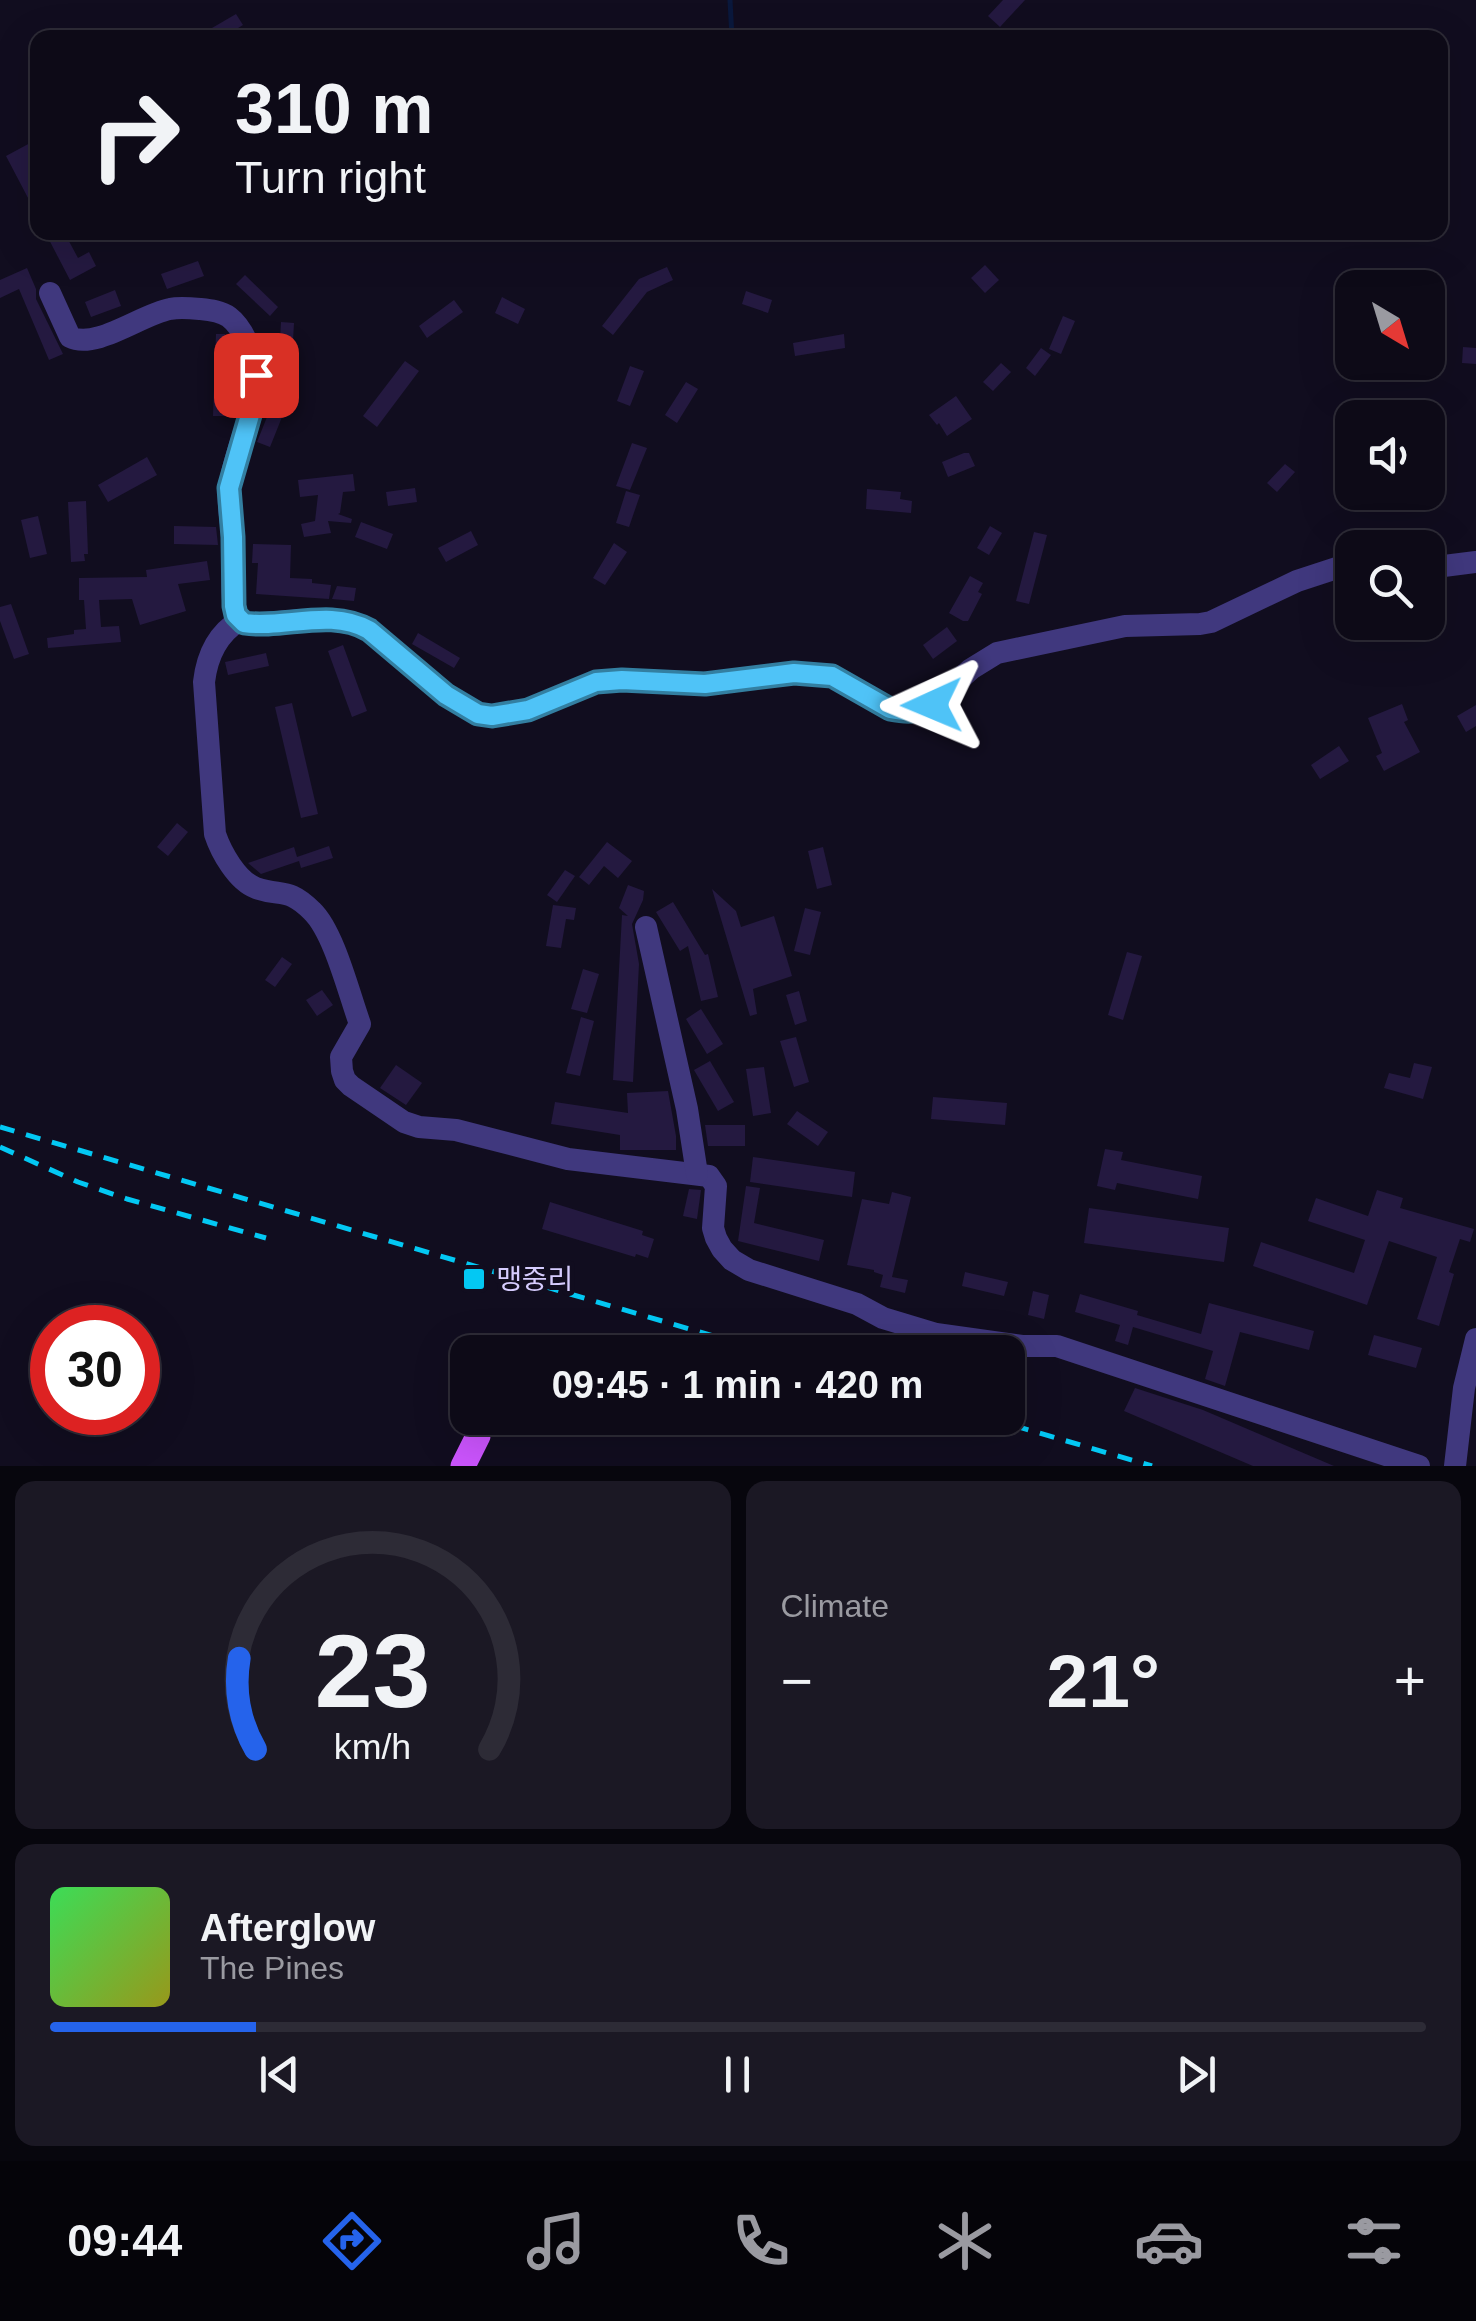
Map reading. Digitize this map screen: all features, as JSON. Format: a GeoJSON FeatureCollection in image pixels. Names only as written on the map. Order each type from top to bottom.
{"type":"FeatureCollection","features":[{"type":"Feature","properties":{"kind":"main road"},"geometry":{"type":"LineString","coordinates":[[462,1466],[478,1436]]}},
{"type":"Feature","properties":{"kind":"street"},"geometry":{"type":"LineString","coordinates":[[50,293],[74,340],[97,338],[171,308],[218,312],[228,317],[249,346],[256,375],[252,408],[229,488],[234,606],[240,620],[251,624],[319,620],[358,624],[446,695],[478,714],[492,716],[528,710],[596,682],[705,684],[794,673],[832,676],[890,709],[914,712],[932,705],[972,669],[997,653],[1124,626],[1211,622],[1307,577],[1335,568]]}},
{"type":"Feature","properties":{"kind":"street"},"geometry":{"type":"LineString","coordinates":[[1445,566],[1476,562]]}},
{"type":"Feature","properties":{"kind":"street"},"geometry":{"type":"LineString","coordinates":[[240,620],[216,642],[204,682],[215,834],[246,882],[256,888],[285,892],[320,919],[360,1024],[342,1057],[342,1071],[350,1086],[394,1117],[420,1127],[456,1130],[568,1159],[708,1176],[716,1186],[713,1228],[722,1249],[732,1260],[762,1276],[856,1304],[884,1318],[936,1334],[1022,1346],[1057,1346],[1420,1466]]}},
{"type":"Feature","properties":{"kind":"street"},"geometry":{"type":"LineString","coordinates":[[646,927],[687,1110],[697,1174]]}},
{"type":"Feature","properties":{"kind":"street"},"geometry":{"type":"LineString","coordinates":[[1456,1466],[1464,1388],[1476,1338]]}},
{"type":"Feature","properties":{"kind":"building"},"geometry":{"type":"Polygon","coordinates":[[[1003,0],[1025,0],[1000,27],[988,16],[1003,0]]]}},
{"type":"Feature","properties":{"kind":"building"},"geometry":{"type":"Polygon","coordinates":[[[236,14],[243,25],[235,30],[212,28],[236,14]]]}},
{"type":"Feature","properties":{"kind":"building"},"geometry":{"type":"Polygon","coordinates":[[[30,143],[30,202],[6,156],[30,143]]]}},
{"type":"Feature","properties":{"kind":"building"},"geometry":{"type":"Polygon","coordinates":[[[49,240],[68,240],[78,258],[89,252],[96,266],[70,280],[49,240]]]}},
{"type":"Feature","properties":{"kind":"building"},"geometry":{"type":"Polygon","coordinates":[[[198,261],[204,276],[167,289],[161,274],[198,261]]]}},
{"type":"Feature","properties":{"kind":"building"},"geometry":{"type":"Polygon","coordinates":[[[985,265],[999,280],[985,293],[971,278],[985,265]]]}},
{"type":"Feature","properties":{"kind":"building"},"geometry":{"type":"Polygon","coordinates":[[[667,267],[673,280],[647,292],[613,335],[602,326],[639,279],[667,267]]]}},
{"type":"Feature","properties":{"kind":"building"},"geometry":{"type":"Polygon","coordinates":[[[27,268],[36,299],[63,354],[49,360],[19,289],[0,298],[0,280],[27,268]]]}},
{"type":"Feature","properties":{"kind":"building"},"geometry":{"type":"Polygon","coordinates":[[[245,275],[278,307],[270,316],[236,284],[245,275]]]}},
{"type":"Feature","properties":{"kind":"building"},"geometry":{"type":"Polygon","coordinates":[[[115,290],[121,306],[91,317],[85,302],[115,290]]]}},
{"type":"Feature","properties":{"kind":"building"},"geometry":{"type":"Polygon","coordinates":[[[746,291],[772,300],[768,313],[742,304],[746,291]]]}},
{"type":"Feature","properties":{"kind":"building"},"geometry":{"type":"Polygon","coordinates":[[[502,297],[525,309],[518,324],[495,313],[502,297]]]}},
{"type":"Feature","properties":{"kind":"building"},"geometry":{"type":"Polygon","coordinates":[[[454,300],[463,312],[427,338],[419,326],[454,300]]]}},
{"type":"Feature","properties":{"kind":"building"},"geometry":{"type":"Polygon","coordinates":[[[1063,316],[1075,321],[1061,354],[1049,349],[1063,316]]]}},
{"type":"Feature","properties":{"kind":"building"},"geometry":{"type":"Polygon","coordinates":[[[281,322],[294,323],[290,397],[270,447],[257,442],[277,392],[281,322]]]}},
{"type":"Feature","properties":{"kind":"building"},"geometry":{"type":"Polygon","coordinates":[[[216,334],[225,334],[233,348],[230,416],[213,416],[216,334]]]}},
{"type":"Feature","properties":{"kind":"building"},"geometry":{"type":"Polygon","coordinates":[[[844,334],[845,348],[795,356],[793,343],[844,334]]]}},
{"type":"Feature","properties":{"kind":"building"},"geometry":{"type":"Polygon","coordinates":[[[1463,347],[1476,348],[1476,364],[1462,363],[1463,347]]]}},
{"type":"Feature","properties":{"kind":"building"},"geometry":{"type":"Polygon","coordinates":[[[1041,348],[1051,355],[1035,376],[1026,368],[1041,348]]]}},
{"type":"Feature","properties":{"kind":"building"},"geometry":{"type":"Polygon","coordinates":[[[405,361],[419,371],[377,427],[363,416],[405,361]]]}},
{"type":"Feature","properties":{"kind":"building"},"geometry":{"type":"Polygon","coordinates":[[[1001,363],[1011,372],[993,391],[983,382],[1001,363]]]}},
{"type":"Feature","properties":{"kind":"building"},"geometry":{"type":"Polygon","coordinates":[[[630,366],[644,371],[630,406],[617,401],[630,366]]]}},
{"type":"Feature","properties":{"kind":"building"},"geometry":{"type":"Polygon","coordinates":[[[686,382],[698,389],[677,423],[665,415],[686,382]]]}},
{"type":"Feature","properties":{"kind":"building"},"geometry":{"type":"Polygon","coordinates":[[[956,396],[972,419],[947,436],[929,415],[956,396]]]}},
{"type":"Feature","properties":{"kind":"building"},"geometry":{"type":"Polygon","coordinates":[[[632,443],[647,448],[630,490],[616,486],[632,443]]]}},
{"type":"Feature","properties":{"kind":"building"},"geometry":{"type":"Polygon","coordinates":[[[969,453],[975,466],[948,477],[942,462],[969,453]]]}},
{"type":"Feature","properties":{"kind":"building"},"geometry":{"type":"Polygon","coordinates":[[[147,457],[157,475],[108,502],[98,485],[147,457]]]}},
{"type":"Feature","properties":{"kind":"building"},"geometry":{"type":"Polygon","coordinates":[[[1285,464],[1295,472],[1277,492],[1267,483],[1285,464]]]}},
{"type":"Feature","properties":{"kind":"building"},"geometry":{"type":"Polygon","coordinates":[[[353,474],[355,491],[343,492],[338,514],[352,519],[351,523],[328,521],[331,533],[304,537],[301,524],[315,521],[318,495],[300,497],[298,480],[353,474]]]}},
{"type":"Feature","properties":{"kind":"building"},"geometry":{"type":"Polygon","coordinates":[[[415,488],[417,502],[388,506],[386,492],[415,488]]]}},
{"type":"Feature","properties":{"kind":"building"},"geometry":{"type":"Polygon","coordinates":[[[867,489],[901,492],[900,499],[912,501],[911,513],[866,509],[867,489]]]}},
{"type":"Feature","properties":{"kind":"building"},"geometry":{"type":"Polygon","coordinates":[[[626,491],[640,495],[629,527],[616,523],[626,491]]]}},
{"type":"Feature","properties":{"kind":"building"},"geometry":{"type":"Polygon","coordinates":[[[86,501],[88,554],[84,554],[85,561],[71,562],[68,502],[86,501]]]}},
{"type":"Feature","properties":{"kind":"building"},"geometry":{"type":"Polygon","coordinates":[[[38,516],[47,554],[30,558],[21,520],[38,516]]]}},
{"type":"Feature","properties":{"kind":"building"},"geometry":{"type":"Polygon","coordinates":[[[361,522],[393,534],[387,549],[355,537],[361,522]]]}},
{"type":"Feature","properties":{"kind":"building"},"geometry":{"type":"Polygon","coordinates":[[[174,526],[216,527],[218,545],[174,544],[174,526]]]}},
{"type":"Feature","properties":{"kind":"building"},"geometry":{"type":"Polygon","coordinates":[[[990,526],[1002,533],[989,555],[977,548],[990,526]]]}},
{"type":"Feature","properties":{"kind":"building"},"geometry":{"type":"Polygon","coordinates":[[[471,531],[478,545],[446,562],[438,548],[471,531]]]}},
{"type":"Feature","properties":{"kind":"building"},"geometry":{"type":"Polygon","coordinates":[[[1034,532],[1047,535],[1029,604],[1016,601],[1034,532]]]}},
{"type":"Feature","properties":{"kind":"building"},"geometry":{"type":"Polygon","coordinates":[[[614,543],[627,552],[605,585],[593,578],[614,543]]]}},
{"type":"Feature","properties":{"kind":"building"},"geometry":{"type":"Polygon","coordinates":[[[253,544],[291,545],[290,578],[331,585],[329,599],[256,594],[258,563],[252,563],[253,544]]]}},
{"type":"Feature","properties":{"kind":"building"},"geometry":{"type":"Polygon","coordinates":[[[207,561],[210,580],[178,584],[186,611],[140,625],[132,599],[99,600],[101,627],[119,626],[121,642],[48,648],[47,638],[86,629],[79,578],[147,577],[146,570],[207,561]]]}},
{"type":"Feature","properties":{"kind":"building"},"geometry":{"type":"Polygon","coordinates":[[[970,576],[983,583],[978,592],[982,594],[968,621],[963,621],[949,613],[970,576]]]}},
{"type":"Feature","properties":{"kind":"building"},"geometry":{"type":"Polygon","coordinates":[[[337,586],[356,588],[354,601],[332,599],[337,586]]]}},
{"type":"Feature","properties":{"kind":"building"},"geometry":{"type":"Polygon","coordinates":[[[11,604],[29,654],[14,659],[0,621],[0,607],[11,604]]]}},
{"type":"Feature","properties":{"kind":"building"},"geometry":{"type":"Polygon","coordinates":[[[947,627],[957,641],[933,659],[923,645],[947,627]]]}},
{"type":"Feature","properties":{"kind":"building"},"geometry":{"type":"Polygon","coordinates":[[[418,633],[460,658],[454,668],[412,644],[418,633]]]}},
{"type":"Feature","properties":{"kind":"building"},"geometry":{"type":"Polygon","coordinates":[[[343,645],[367,711],[352,717],[328,651],[343,645]]]}},
{"type":"Feature","properties":{"kind":"building"},"geometry":{"type":"Polygon","coordinates":[[[266,653],[269,666],[228,675],[225,662],[266,653]]]}},
{"type":"Feature","properties":{"kind":"building"},"geometry":{"type":"Polygon","coordinates":[[[292,703],[318,814],[301,818],[275,707],[292,703]]]}},
{"type":"Feature","properties":{"kind":"building"},"geometry":{"type":"Polygon","coordinates":[[[1402,704],[1408,720],[1404,722],[1420,752],[1384,771],[1376,756],[1382,753],[1368,718],[1402,704]]]}},
{"type":"Feature","properties":{"kind":"building"},"geometry":{"type":"Polygon","coordinates":[[[1476,705],[1476,726],[1466,732],[1457,716],[1476,705]]]}},
{"type":"Feature","properties":{"kind":"building"},"geometry":{"type":"Polygon","coordinates":[[[1339,746],[1349,761],[1320,779],[1311,765],[1339,746]]]}},
{"type":"Feature","properties":{"kind":"building"},"geometry":{"type":"Polygon","coordinates":[[[177,823],[188,832],[168,856],[157,847],[177,823]]]}},
{"type":"Feature","properties":{"kind":"building"},"geometry":{"type":"Polygon","coordinates":[[[607,842],[632,861],[618,878],[604,866],[589,885],[579,877],[607,842]]]}},
{"type":"Feature","properties":{"kind":"building"},"geometry":{"type":"Polygon","coordinates":[[[329,846],[333,858],[301,868],[299,861],[261,874],[248,863],[294,847],[297,857],[329,846]]]}},
{"type":"Feature","properties":{"kind":"building"},"geometry":{"type":"Polygon","coordinates":[[[823,847],[832,885],[817,889],[808,851],[823,847]]]}},
{"type":"Feature","properties":{"kind":"building"},"geometry":{"type":"Polygon","coordinates":[[[565,870],[575,876],[557,902],[547,895],[565,870]]]}},
{"type":"Feature","properties":{"kind":"building"},"geometry":{"type":"Polygon","coordinates":[[[628,885],[644,891],[632,924],[639,964],[633,1082],[613,1080],[622,915],[628,916],[619,908],[628,885]]]}},
{"type":"Feature","properties":{"kind":"building"},"geometry":{"type":"Polygon","coordinates":[[[712,889],[736,911],[741,927],[774,916],[792,976],[753,989],[757,1014],[750,1016],[712,889]]]}},
{"type":"Feature","properties":{"kind":"building"},"geometry":{"type":"Polygon","coordinates":[[[673,902],[705,955],[708,954],[718,997],[701,1001],[688,946],[680,951],[656,912],[673,902]]]}},
{"type":"Feature","properties":{"kind":"building"},"geometry":{"type":"Polygon","coordinates":[[[553,905],[576,908],[574,920],[566,919],[561,948],[546,946],[553,905]]]}},
{"type":"Feature","properties":{"kind":"building"},"geometry":{"type":"Polygon","coordinates":[[[805,908],[821,912],[810,955],[794,951],[805,908]]]}},
{"type":"Feature","properties":{"kind":"building"},"geometry":{"type":"Polygon","coordinates":[[[1127,952],[1142,956],[1123,1020],[1108,1015],[1127,952]]]}},
{"type":"Feature","properties":{"kind":"building"},"geometry":{"type":"Polygon","coordinates":[[[282,957],[292,964],[275,987],[265,980],[282,957]]]}},
{"type":"Feature","properties":{"kind":"building"},"geometry":{"type":"Polygon","coordinates":[[[583,969],[599,974],[587,1013],[571,1009],[583,969]]]}},
{"type":"Feature","properties":{"kind":"building"},"geometry":{"type":"Polygon","coordinates":[[[322,990],[333,1005],[317,1016],[306,1000],[322,990]]]}},
{"type":"Feature","properties":{"kind":"building"},"geometry":{"type":"Polygon","coordinates":[[[799,991],[807,1021],[795,1025],[786,995],[799,991]]]}},
{"type":"Feature","properties":{"kind":"building"},"geometry":{"type":"Polygon","coordinates":[[[701,1009],[723,1044],[707,1054],[686,1019],[701,1009]]]}},
{"type":"Feature","properties":{"kind":"building"},"geometry":{"type":"Polygon","coordinates":[[[581,1017],[594,1021],[580,1076],[566,1073],[581,1017]]]}},
{"type":"Feature","properties":{"kind":"building"},"geometry":{"type":"Polygon","coordinates":[[[796,1037],[809,1082],[794,1087],[780,1041],[796,1037]]]}},
{"type":"Feature","properties":{"kind":"building"},"geometry":{"type":"Polygon","coordinates":[[[710,1061],[734,1102],[718,1111],[694,1070],[710,1061]]]}},
{"type":"Feature","properties":{"kind":"building"},"geometry":{"type":"Polygon","coordinates":[[[1414,1063],[1432,1067],[1423,1099],[1384,1088],[1389,1073],[1410,1078],[1414,1063]]]}},
{"type":"Feature","properties":{"kind":"building"},"geometry":{"type":"Polygon","coordinates":[[[396,1065],[422,1083],[406,1105],[380,1088],[396,1065]]]}},
{"type":"Feature","properties":{"kind":"building"},"geometry":{"type":"Polygon","coordinates":[[[764,1067],[771,1113],[753,1116],[746,1069],[764,1067]]]}},
{"type":"Feature","properties":{"kind":"building"},"geometry":{"type":"Polygon","coordinates":[[[668,1091],[676,1150],[620,1150],[620,1135],[551,1124],[555,1102],[628,1113],[627,1093],[668,1091]]]}},
{"type":"Feature","properties":{"kind":"building"},"geometry":{"type":"Polygon","coordinates":[[[933,1097],[1007,1103],[1005,1125],[931,1119],[933,1097]]]}},
{"type":"Feature","properties":{"kind":"building"},"geometry":{"type":"Polygon","coordinates":[[[797,1111],[828,1132],[818,1146],[787,1124],[797,1111]]]}},
{"type":"Feature","properties":{"kind":"building"},"geometry":{"type":"Polygon","coordinates":[[[705,1125],[745,1125],[745,1146],[708,1146],[705,1125]]]}},
{"type":"Feature","properties":{"kind":"building"},"geometry":{"type":"Polygon","coordinates":[[[1105,1149],[1123,1152],[1121,1160],[1202,1176],[1198,1199],[1117,1183],[1115,1190],[1097,1186],[1105,1149]]]}},
{"type":"Feature","properties":{"kind":"building"},"geometry":{"type":"Polygon","coordinates":[[[753,1157],[855,1172],[852,1197],[750,1182],[753,1157]]]}},
{"type":"Feature","properties":{"kind":"building"},"geometry":{"type":"Polygon","coordinates":[[[746,1186],[760,1188],[754,1223],[824,1240],[819,1261],[738,1241],[746,1186]]]}},
{"type":"Feature","properties":{"kind":"building"},"geometry":{"type":"Polygon","coordinates":[[[689,1189],[701,1190],[697,1219],[683,1216],[689,1189]]]}},
{"type":"Feature","properties":{"kind":"building"},"geometry":{"type":"Polygon","coordinates":[[[1377,1190],[1403,1198],[1400,1208],[1474,1229],[1470,1242],[1460,1239],[1439,1326],[1417,1319],[1437,1257],[1389,1241],[1367,1305],[1253,1266],[1261,1242],[1354,1273],[1365,1240],[1308,1221],[1316,1198],[1368,1216],[1377,1190]]]}},
{"type":"Feature","properties":{"kind":"building"},"geometry":{"type":"Polygon","coordinates":[[[892,1192],[911,1197],[892,1277],[908,1280],[905,1293],[880,1287],[883,1275],[874,1270],[847,1265],[862,1199],[889,1204],[892,1192]]]}},
{"type":"Feature","properties":{"kind":"building"},"geometry":{"type":"Polygon","coordinates":[[[550,1202],[643,1231],[642,1235],[654,1239],[648,1258],[542,1229],[550,1202]]]}},
{"type":"Feature","properties":{"kind":"building"},"geometry":{"type":"Polygon","coordinates":[[[1089,1208],[1229,1228],[1224,1262],[1084,1243],[1089,1208]]]}},
{"type":"Feature","properties":{"kind":"building"},"geometry":{"type":"Polygon","coordinates":[[[965,1272],[1008,1282],[1004,1296],[962,1286],[965,1272]]]}},
{"type":"Feature","properties":{"kind":"building"},"geometry":{"type":"Polygon","coordinates":[[[1033,1291],[1049,1295],[1044,1319],[1028,1315],[1033,1291]]]}},
{"type":"Feature","properties":{"kind":"building"},"geometry":{"type":"Polygon","coordinates":[[[1080,1294],[1201,1334],[1209,1303],[1314,1331],[1309,1350],[1240,1332],[1225,1386],[1205,1379],[1213,1351],[1133,1327],[1128,1345],[1115,1341],[1120,1325],[1075,1312],[1080,1294]]]}},
{"type":"Feature","properties":{"kind":"building"},"geometry":{"type":"Polygon","coordinates":[[[1374,1335],[1422,1348],[1416,1368],[1368,1355],[1374,1335]]]}},
{"type":"Feature","properties":{"kind":"building"},"geometry":{"type":"Polygon","coordinates":[[[1135,1388],[1203,1410],[1334,1466],[1253,1466],[1124,1411],[1135,1388]]]}},
{"type":"Feature","properties":{"kind":"waterway"},"geometry":{"type":"LineString","coordinates":[[730,0],[732,30]]}},
{"type":"Feature","properties":{"kind":"railway"},"geometry":{"type":"LineString","coordinates":[[0,1127],[710,1335]]}},
{"type":"Feature","properties":{"kind":"railway"},"geometry":{"type":"LineString","coordinates":[[0,1147],[127,1199],[266,1238]]}},
{"type":"Feature","properties":{"kind":"railway"},"geometry":{"type":"LineString","coordinates":[[1025,1429],[1152,1466]]}},
{"type":"Feature","properties":{"kind":"place","name":"맹중리"},"geometry":{"type":"Point","coordinates":[474,1279]}},
{"type":"Feature","properties":{"kind":"route"},"geometry":{"type":"LineString","coordinates":[[256,375],[252,408],[229,488],[234,606],[244,623],[332,620],[358,624],[446,695],[478,714],[492,716],[528,710],[596,682],[705,684],[794,673],[832,676],[890,709],[914,712],[932,705]]}}]}
